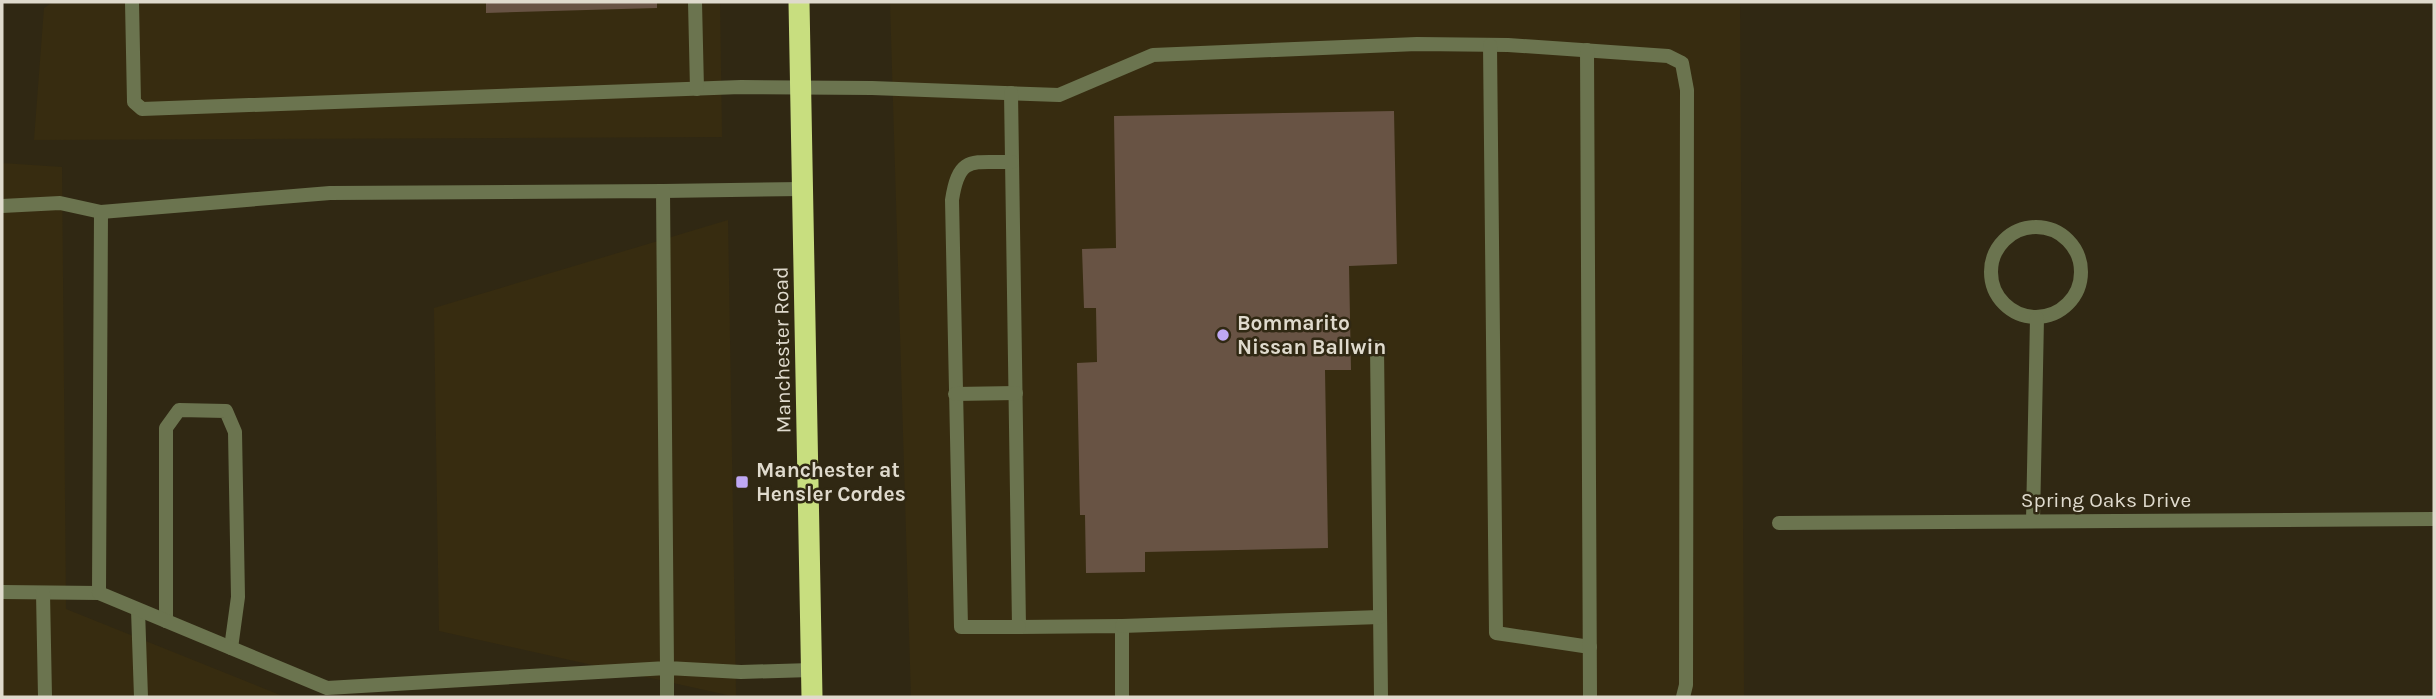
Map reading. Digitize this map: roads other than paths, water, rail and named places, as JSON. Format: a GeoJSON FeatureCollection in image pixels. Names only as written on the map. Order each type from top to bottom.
{"type":"FeatureCollection","features":[{"type":"Feature","properties":{"kind":"highway","name":"Manchester Road"},"geometry":{"type":"LineString","coordinates":[[799,2],[812,697]]}},
{"type":"Feature","properties":{"kind":"street"},"geometry":{"type":"LineString","coordinates":[[132,2],[134,102],[142,109],[697,89],[872,88],[1059,95],[1153,55],[1417,44],[1490,44],[1668,56],[1682,63],[1687,90],[1686,685],[1683,697]]}},
{"type":"Feature","properties":{"kind":"street"},"geometry":{"type":"LineString","coordinates":[[695,2],[697,89]]}},
{"type":"Feature","properties":{"kind":"street"},"geometry":{"type":"LineString","coordinates":[[1490,44],[1496,632],[1590,647]]}},
{"type":"Feature","properties":{"kind":"street"},"geometry":{"type":"LineString","coordinates":[[1587,50],[1590,697]]}},
{"type":"Feature","properties":{"kind":"street"},"geometry":{"type":"LineString","coordinates":[[1011,93],[1019,627]]}},
{"type":"Feature","properties":{"kind":"street"},"geometry":{"type":"LineString","coordinates":[[1012,162],[970,163],[961,169],[955,179],[952,200],[961,627],[1122,626],[1380,617]]}},
{"type":"Feature","properties":{"kind":"street"},"geometry":{"type":"LineString","coordinates":[[2,206],[60,203],[101,212],[330,193],[802,188]]}},
{"type":"Feature","properties":{"kind":"street"},"geometry":{"type":"LineString","coordinates":[[663,191],[667,697]]}},
{"type":"Feature","properties":{"kind":"street"},"geometry":{"type":"LineString","coordinates":[[99,593],[101,212]]}},
{"type":"Feature","properties":{"kind":"street"},"geometry":{"type":"LineString","coordinates":[[2034,226],[2049,228],[2062,234],[2079,257],[2081,271],[2080,285],[2063,309],[2051,315],[2037,317],[2021,316],[2007,308],[1997,296],[1991,281],[1990,266],[1995,251],[2005,238],[2018,230],[2034,226]]}},
{"type":"Feature","properties":{"kind":"street"},"geometry":{"type":"LineString","coordinates":[[2033,521],[2037,317]]}},
{"type":"Feature","properties":{"kind":"street"},"geometry":{"type":"LineString","coordinates":[[1377,347],[1381,697]]}},
{"type":"Feature","properties":{"kind":"street"},"geometry":{"type":"LineString","coordinates":[[955,394],[1016,393]]}},
{"type":"Feature","properties":{"kind":"street"},"geometry":{"type":"LineString","coordinates":[[166,621],[166,428],[179,410],[226,411],[235,432],[238,597],[231,648]]}},
{"type":"Feature","properties":{"kind":"street","name":"Spring Oaks Drive"},"geometry":{"type":"LineString","coordinates":[[1779,523],[2434,519]]}},
{"type":"Feature","properties":{"kind":"street"},"geometry":{"type":"LineString","coordinates":[[2,592],[99,593],[327,688],[667,668],[741,672],[811,670]]}},
{"type":"Feature","properties":{"kind":"street"},"geometry":{"type":"LineString","coordinates":[[43,593],[45,697]]}},
{"type":"Feature","properties":{"kind":"street"},"geometry":{"type":"LineString","coordinates":[[138,610],[141,697]]}},
{"type":"Feature","properties":{"kind":"street"},"geometry":{"type":"LineString","coordinates":[[1122,626],[1122,697]]}},
{"type":"Feature","properties":{"kind":"place","name":"Bommarito Nissan Ballwin"},"geometry":{"type":"Point","coordinates":[1223,335]}},
{"type":"Feature","properties":{"kind":"place","name":"Manchester at Hensler Cordes"},"geometry":{"type":"Point","coordinates":[742,482]}}]}
